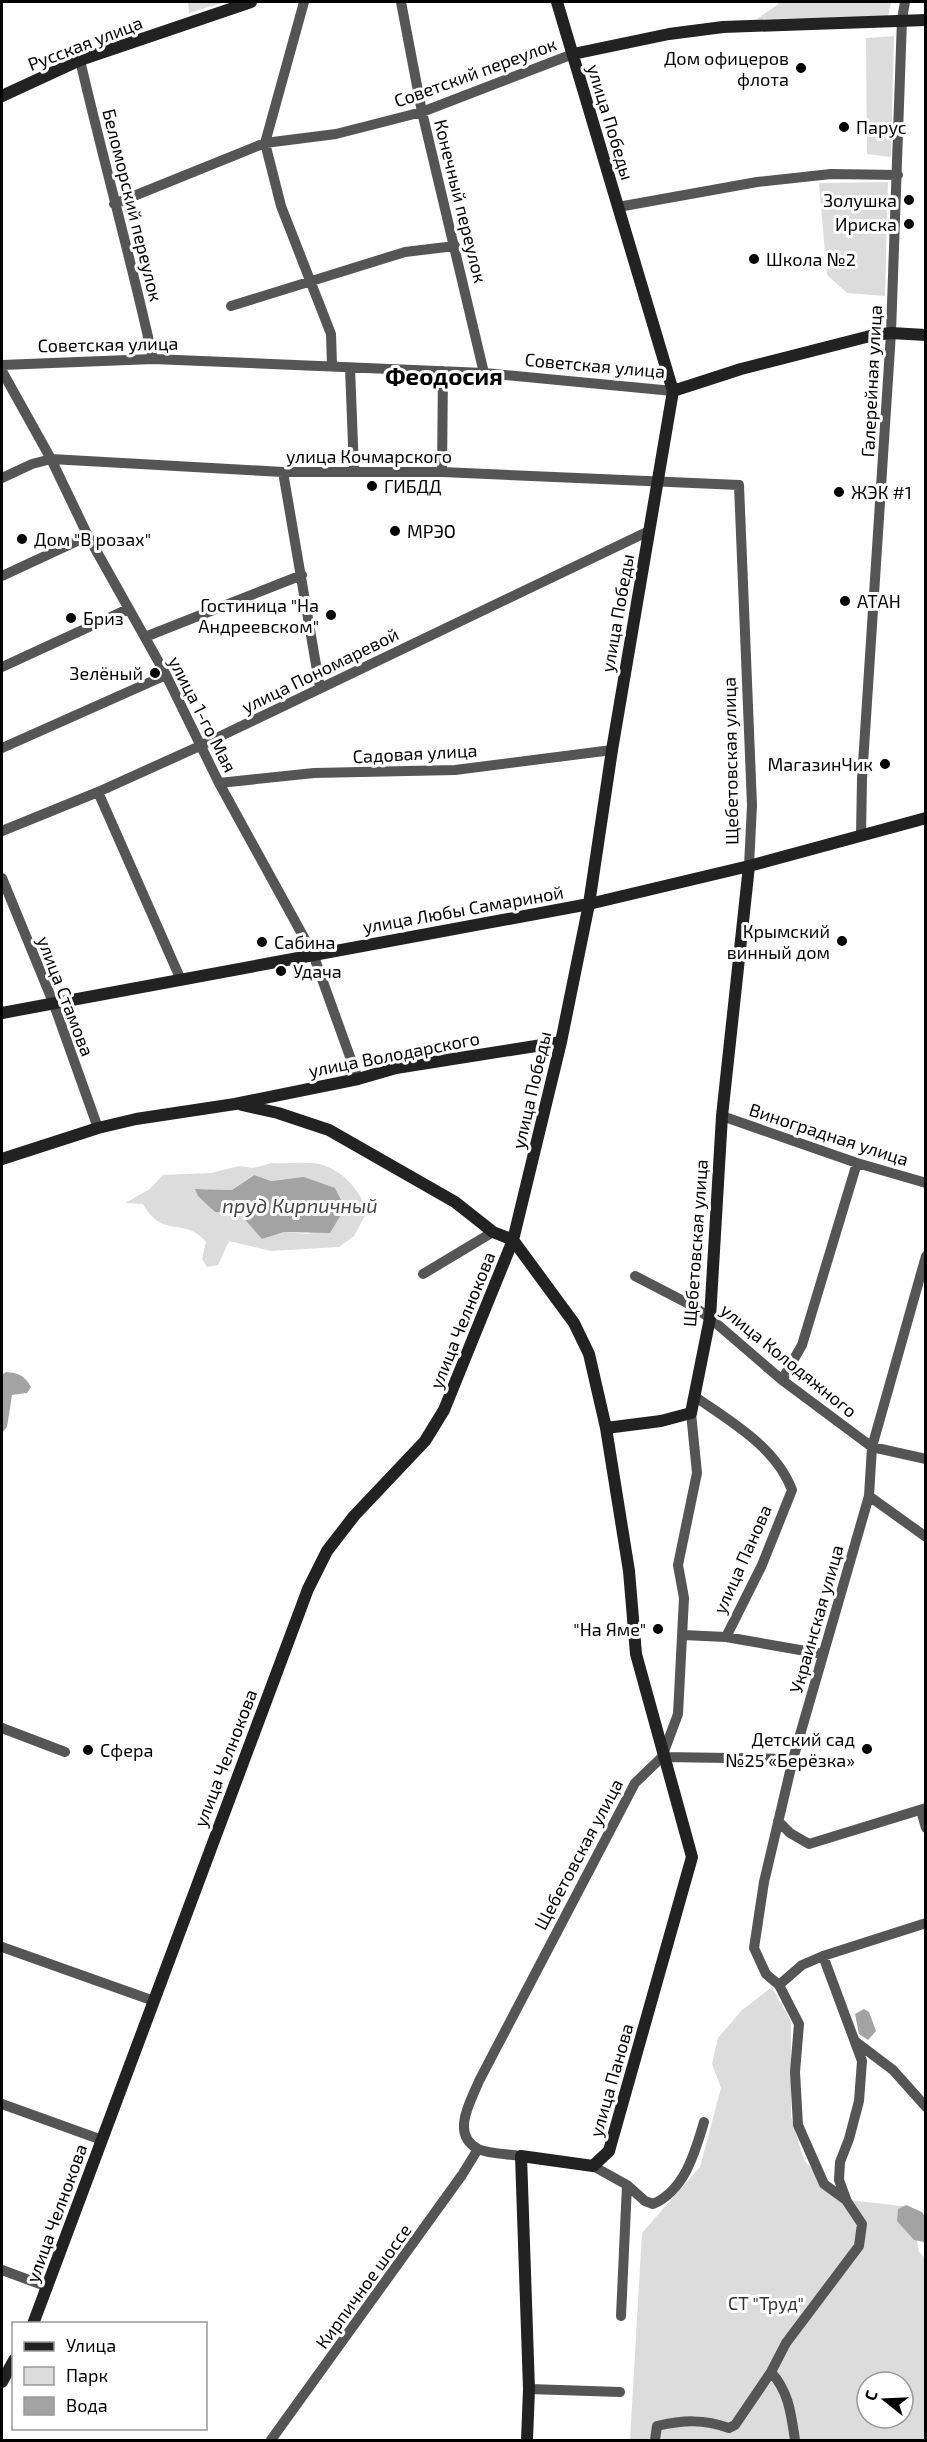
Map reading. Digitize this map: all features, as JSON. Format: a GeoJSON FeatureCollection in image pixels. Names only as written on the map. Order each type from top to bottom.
{"type":"FeatureCollection","features":[{"type":"Feature","properties":{"kind":"main road","name":"Русская улица"},"geometry":{"type":"LineString","coordinates":[[2,96],[80,60],[251,2]]}},
{"type":"Feature","properties":{"kind":"main road","name":"улица Победы"},"geometry":{"type":"LineString","coordinates":[[513,1239],[561,1042],[589,904],[612,750],[673,391],[556,2]]}},
{"type":"Feature","properties":{"kind":"main road"},"geometry":{"type":"LineString","coordinates":[[574,58],[669,34],[723,27],[902,19],[926,20]]}},
{"type":"Feature","properties":{"kind":"main road","name":"Советская улица"},"geometry":{"type":"LineString","coordinates":[[673,391],[741,369],[891,333],[926,335]]}},
{"type":"Feature","properties":{"kind":"main road","name":"улица Любы Самариной"},"geometry":{"type":"LineString","coordinates":[[2,1013],[589,904],[749,866],[926,818]]}},
{"type":"Feature","properties":{"kind":"main road","name":"Щебетовская улица"},"geometry":{"type":"LineString","coordinates":[[691,1413],[710,1318],[722,1116],[749,866]]}},
{"type":"Feature","properties":{"kind":"main road","name":"улица Володарского"},"geometry":{"type":"LineString","coordinates":[[2,1159],[98,1128],[136,1119],[235,1104],[358,1079],[396,1068],[561,1042]]}},
{"type":"Feature","properties":{"kind":"main road","name":"улица Володарского"},"geometry":{"type":"LineString","coordinates":[[235,1104],[278,1113],[329,1130],[455,1202],[493,1232],[513,1239]]}},
{"type":"Feature","properties":{"kind":"main road","name":"улица Панова"},"geometry":{"type":"LineString","coordinates":[[513,1239],[574,1323],[589,1354],[606,1428],[629,1571],[636,1654],[662,1757],[692,1857],[609,2151],[593,2166]]}},
{"type":"Feature","properties":{"kind":"main road","name":"улица Челнокова"},"geometry":{"type":"LineString","coordinates":[[34,2322],[308,1589],[327,1551],[425,1441],[444,1410],[513,1239]]}},
{"type":"Feature","properties":{"kind":"main road"},"geometry":{"type":"LineString","coordinates":[[606,1428],[661,1421],[691,1413]]}},
{"type":"Feature","properties":{"kind":"main road"},"geometry":{"type":"LineString","coordinates":[[527,2440],[529,2389],[520,2156],[593,2166]]}},
{"type":"Feature","properties":{"kind":"main road"},"geometry":{"type":"LineString","coordinates":[[2,2382],[12,2364]]}},
{"type":"Feature","properties":{"kind":"street"},"geometry":{"type":"LineString","coordinates":[[304,2],[266,143],[281,206],[331,334],[332,366]]}},
{"type":"Feature","properties":{"kind":"street","name":"Конечный переулок"},"geometry":{"type":"LineString","coordinates":[[401,2],[422,112],[484,373]]}},
{"type":"Feature","properties":{"kind":"street","name":"Галерейная улица"},"geometry":{"type":"LineString","coordinates":[[861,835],[862,779],[891,333],[902,19],[905,2]]}},
{"type":"Feature","properties":{"kind":"street","name":"Советский переулок"},"geometry":{"type":"LineString","coordinates":[[114,204],[266,143],[336,134],[422,112],[574,58]]}},
{"type":"Feature","properties":{"kind":"street","name":"Беломорский переулок"},"geometry":{"type":"LineString","coordinates":[[80,60],[114,204],[128,245],[153,358]]}},
{"type":"Feature","properties":{"kind":"street"},"geometry":{"type":"LineString","coordinates":[[618,207],[757,182],[831,174],[898,175]]}},
{"type":"Feature","properties":{"kind":"street"},"geometry":{"type":"LineString","coordinates":[[231,306],[405,252],[455,246]]}},
{"type":"Feature","properties":{"kind":"street","name":"Советская улица"},"geometry":{"type":"LineString","coordinates":[[2,365],[153,358],[484,373],[673,391]]}},
{"type":"Feature","properties":{"kind":"street"},"geometry":{"type":"LineString","coordinates":[[350,368],[354,470]]}},
{"type":"Feature","properties":{"kind":"street","name":"улица 1-го Мая"},"geometry":{"type":"LineString","coordinates":[[2,371],[51,459],[88,536],[166,675],[219,783],[313,954],[358,1079]]}},
{"type":"Feature","properties":{"kind":"street"},"geometry":{"type":"LineString","coordinates":[[442,472],[443,372]]}},
{"type":"Feature","properties":{"kind":"street","name":"улица Кочмарского"},"geometry":{"type":"LineString","coordinates":[[2,478],[32,464],[51,459],[282,472],[354,470],[442,472],[740,485]]}},
{"type":"Feature","properties":{"kind":"street"},"geometry":{"type":"LineString","coordinates":[[282,472],[302,575],[320,688]]}},
{"type":"Feature","properties":{"kind":"street","name":"Щебетовская улица"},"geometry":{"type":"LineString","coordinates":[[740,485],[752,806],[749,866]]}},
{"type":"Feature","properties":{"kind":"street","name":"улица Пономаревой"},"geometry":{"type":"LineString","coordinates":[[2,831],[98,792],[202,745],[650,531]]}},
{"type":"Feature","properties":{"kind":"street"},"geometry":{"type":"LineString","coordinates":[[2,576],[88,536]]}},
{"type":"Feature","properties":{"kind":"street"},"geometry":{"type":"LineString","coordinates":[[145,637],[302,575]]}},
{"type":"Feature","properties":{"kind":"street"},"geometry":{"type":"LineString","coordinates":[[2,668],[128,609]]}},
{"type":"Feature","properties":{"kind":"street"},"geometry":{"type":"LineString","coordinates":[[2,748],[166,675]]}},
{"type":"Feature","properties":{"kind":"street","name":"Садовая улица"},"geometry":{"type":"LineString","coordinates":[[219,783],[314,773],[455,770],[612,750]]}},
{"type":"Feature","properties":{"kind":"street"},"geometry":{"type":"LineString","coordinates":[[98,792],[181,980]]}},
{"type":"Feature","properties":{"kind":"street","name":"улица Стамова"},"geometry":{"type":"LineString","coordinates":[[2,878],[52,1002],[98,1128]]}},
{"type":"Feature","properties":{"kind":"street","name":"Виноградная улица"},"geometry":{"type":"LineString","coordinates":[[722,1116],[857,1163],[926,1183]]}},
{"type":"Feature","properties":{"kind":"street"},"geometry":{"type":"LineString","coordinates":[[782,1380],[802,1346],[857,1163]]}},
{"type":"Feature","properties":{"kind":"street"},"geometry":{"type":"LineString","coordinates":[[423,1274],[493,1232]]}},
{"type":"Feature","properties":{"kind":"street","name":"Украинская улица"},"geometry":{"type":"LineString","coordinates":[[846,2200],[824,2184],[798,2125],[795,2072],[799,2024],[779,1985],[766,1974],[754,1948],[764,1882],[793,1759],[869,1496],[872,1447],[926,1256]]}},
{"type":"Feature","properties":{"kind":"street","name":"улица Колодяжного"},"geometry":{"type":"LineString","coordinates":[[635,1276],[692,1305],[782,1380],[872,1447],[926,1459]]}},
{"type":"Feature","properties":{"kind":"street","name":"улица Панова"},"geometry":{"type":"LineString","coordinates":[[683,1635],[726,1637],[762,1565],[792,1490],[786,1472],[743,1429],[694,1396]]}},
{"type":"Feature","properties":{"kind":"street","name":"Щебетовская улица"},"geometry":{"type":"LineString","coordinates":[[478,2149],[468,2139],[463,2118],[479,2081],[634,1783],[662,1757],[678,1714],[684,1598],[678,1565],[697,1473],[691,1413]]}},
{"type":"Feature","properties":{"kind":"street"},"geometry":{"type":"LineString","coordinates":[[869,1496],[926,1537]]}},
{"type":"Feature","properties":{"kind":"street"},"geometry":{"type":"LineString","coordinates":[[726,1637],[823,1654]]}},
{"type":"Feature","properties":{"kind":"street"},"geometry":{"type":"LineString","coordinates":[[2,1728],[65,1752]]}},
{"type":"Feature","properties":{"kind":"street"},"geometry":{"type":"LineString","coordinates":[[662,1757],[793,1759]]}},
{"type":"Feature","properties":{"kind":"street"},"geometry":{"type":"LineString","coordinates":[[778,1821],[790,1833],[809,1844],[923,1809],[926,1828]]}},
{"type":"Feature","properties":{"kind":"street"},"geometry":{"type":"LineString","coordinates":[[779,1985],[802,1965],[823,1956],[926,1923]]}},
{"type":"Feature","properties":{"kind":"street"},"geometry":{"type":"LineString","coordinates":[[2,1947],[154,2001]]}},
{"type":"Feature","properties":{"kind":"street"},"geometry":{"type":"LineString","coordinates":[[655,2440],[657,2426],[680,2420],[710,2421],[729,2428],[735,2425],[771,2372],[786,2343],[859,2246],[862,2224],[846,2200],[839,2180],[840,2162],[859,2101],[862,2061],[823,1956]]}},
{"type":"Feature","properties":{"kind":"street"},"geometry":{"type":"LineString","coordinates":[[855,2041],[893,2070],[926,2107]]}},
{"type":"Feature","properties":{"kind":"street"},"geometry":{"type":"LineString","coordinates":[[2,2104],[102,2140]]}},
{"type":"Feature","properties":{"kind":"street"},"geometry":{"type":"LineString","coordinates":[[593,2166],[627,2185],[645,2201],[653,2204],[664,2199],[691,2165],[704,2122]]}},
{"type":"Feature","properties":{"kind":"street"},"geometry":{"type":"LineString","coordinates":[[478,2149],[520,2156]]}},
{"type":"Feature","properties":{"kind":"street","name":"Кирпичное шоссе"},"geometry":{"type":"LineString","coordinates":[[272,2440],[462,2175],[478,2149]]}},
{"type":"Feature","properties":{"kind":"street"},"geometry":{"type":"LineString","coordinates":[[621,2316],[627,2185]]}},
{"type":"Feature","properties":{"kind":"street"},"geometry":{"type":"LineString","coordinates":[[2,2270],[48,2287]]}},
{"type":"Feature","properties":{"kind":"street"},"geometry":{"type":"LineString","coordinates":[[771,2372],[782,2385],[791,2408],[795,2440]]}},
{"type":"Feature","properties":{"kind":"street"},"geometry":{"type":"LineString","coordinates":[[529,2389],[620,2392]]}},
{"type":"Feature","properties":{"kind":"green space"},"geometry":{"type":"Polygon","coordinates":[[[188,2],[225,2],[189,13],[188,2]]]}},
{"type":"Feature","properties":{"kind":"green space"},"geometry":{"type":"Polygon","coordinates":[[[781,2],[891,2],[888,17],[757,19],[781,2]]]}},
{"type":"Feature","properties":{"kind":"green space"},"geometry":{"type":"Polygon","coordinates":[[[894,36],[891,157],[867,154],[866,38],[894,36]]]}},
{"type":"Feature","properties":{"kind":"green space"},"geometry":{"type":"Polygon","coordinates":[[[888,182],[885,296],[847,293],[827,275],[819,183],[888,182]]]}},
{"type":"Feature","properties":{"kind":"green space"},"geometry":{"type":"Polygon","coordinates":[[[272,1163],[308,1163],[327,1167],[349,1182],[360,1196],[367,1212],[354,1236],[339,1247],[271,1251],[229,1241],[218,1265],[207,1267],[202,1259],[206,1242],[198,1234],[158,1221],[143,1204],[125,1203],[150,1189],[163,1175],[211,1173],[239,1166],[253,1168],[272,1163]],[[253,1175],[232,1190],[196,1189],[215,1212],[240,1213],[262,1239],[284,1232],[310,1234],[284,1179],[271,1181],[253,1175]]]}},
{"type":"Feature","properties":{"kind":"green space","name":"СТ \"Труд\""},"geometry":{"type":"Polygon","coordinates":[[[772,1987],[791,2022],[791,2117],[804,2160],[840,2199],[911,2207],[919,2252],[925,2258],[925,2440],[630,2440],[642,2233],[700,2167],[721,2088],[712,2064],[718,2038],[741,2011],[772,1987]]]}},
{"type":"Feature","properties":{"kind":"water","name":"пруд Кирпичный"},"geometry":{"type":"Polygon","coordinates":[[[254,1175],[271,1181],[304,1177],[335,1188],[345,1208],[330,1233],[284,1232],[262,1239],[240,1214],[215,1212],[198,1196],[195,1189],[232,1190],[254,1175]]]}},
{"type":"Feature","properties":{"kind":"water"},"geometry":{"type":"Polygon","coordinates":[[[6,1372],[21,1376],[31,1387],[27,1393],[12,1395],[7,1427],[2,1433],[2,1375],[6,1372]]]}},
{"type":"Feature","properties":{"kind":"water"},"geometry":{"type":"Polygon","coordinates":[[[864,2009],[869,2012],[876,2031],[868,2040],[859,2034],[855,2014],[864,2009]]]}},
{"type":"Feature","properties":{"kind":"water"},"geometry":{"type":"Polygon","coordinates":[[[906,2205],[922,2212],[925,2217],[924,2242],[914,2240],[897,2221],[898,2209],[906,2205]]]}},
{"type":"Feature","properties":{"kind":"place","name":"Дом офицеров флота"},"geometry":{"type":"Point","coordinates":[801,68]}},
{"type":"Feature","properties":{"kind":"place","name":"Парус"},"geometry":{"type":"Point","coordinates":[844,127]}},
{"type":"Feature","properties":{"kind":"place","name":"Золушка"},"geometry":{"type":"Point","coordinates":[909,200]}},
{"type":"Feature","properties":{"kind":"place","name":"Ириска"},"geometry":{"type":"Point","coordinates":[909,224]}},
{"type":"Feature","properties":{"kind":"place","name":"Школа №2"},"geometry":{"type":"Point","coordinates":[754,259]}},
{"type":"Feature","properties":{"kind":"place","name":"ГИБДД"},"geometry":{"type":"Point","coordinates":[372,486]}},
{"type":"Feature","properties":{"kind":"place","name":"ЖЭК #1"},"geometry":{"type":"Point","coordinates":[839,492]}},
{"type":"Feature","properties":{"kind":"place","name":"МРЭО"},"geometry":{"type":"Point","coordinates":[395,531]}},
{"type":"Feature","properties":{"kind":"place","name":"Дом \"В розах\""},"geometry":{"type":"Point","coordinates":[22,539]}},
{"type":"Feature","properties":{"kind":"place","name":"АТАН"},"geometry":{"type":"Point","coordinates":[845,601]}},
{"type":"Feature","properties":{"kind":"place","name":"Гостиница \"На Андреевском\""},"geometry":{"type":"Point","coordinates":[331,615]}},
{"type":"Feature","properties":{"kind":"place","name":"Бриз"},"geometry":{"type":"Point","coordinates":[71,618]}},
{"type":"Feature","properties":{"kind":"place","name":"Зелёный"},"geometry":{"type":"Point","coordinates":[155,673]}},
{"type":"Feature","properties":{"kind":"place","name":"МагазинЧик"},"geometry":{"type":"Point","coordinates":[885,764]}},
{"type":"Feature","properties":{"kind":"place","name":"Крымский винный дом"},"geometry":{"type":"Point","coordinates":[842,941]}},
{"type":"Feature","properties":{"kind":"place","name":"Сабина"},"geometry":{"type":"Point","coordinates":[262,942]}},
{"type":"Feature","properties":{"kind":"place","name":"Удача"},"geometry":{"type":"Point","coordinates":[281,971]}},
{"type":"Feature","properties":{"kind":"place","name":"\"На Яме\""},"geometry":{"type":"Point","coordinates":[658,1629]}},
{"type":"Feature","properties":{"kind":"place","name":"Детский сад №25 «Берёзка»"},"geometry":{"type":"Point","coordinates":[867,1749]}},
{"type":"Feature","properties":{"kind":"place","name":"Сфера"},"geometry":{"type":"Point","coordinates":[88,1750]}},
{"type":"Feature","properties":{"kind":"district","name":"Феодосия"},"geometry":{"type":"Point","coordinates":[444,375]}}]}
